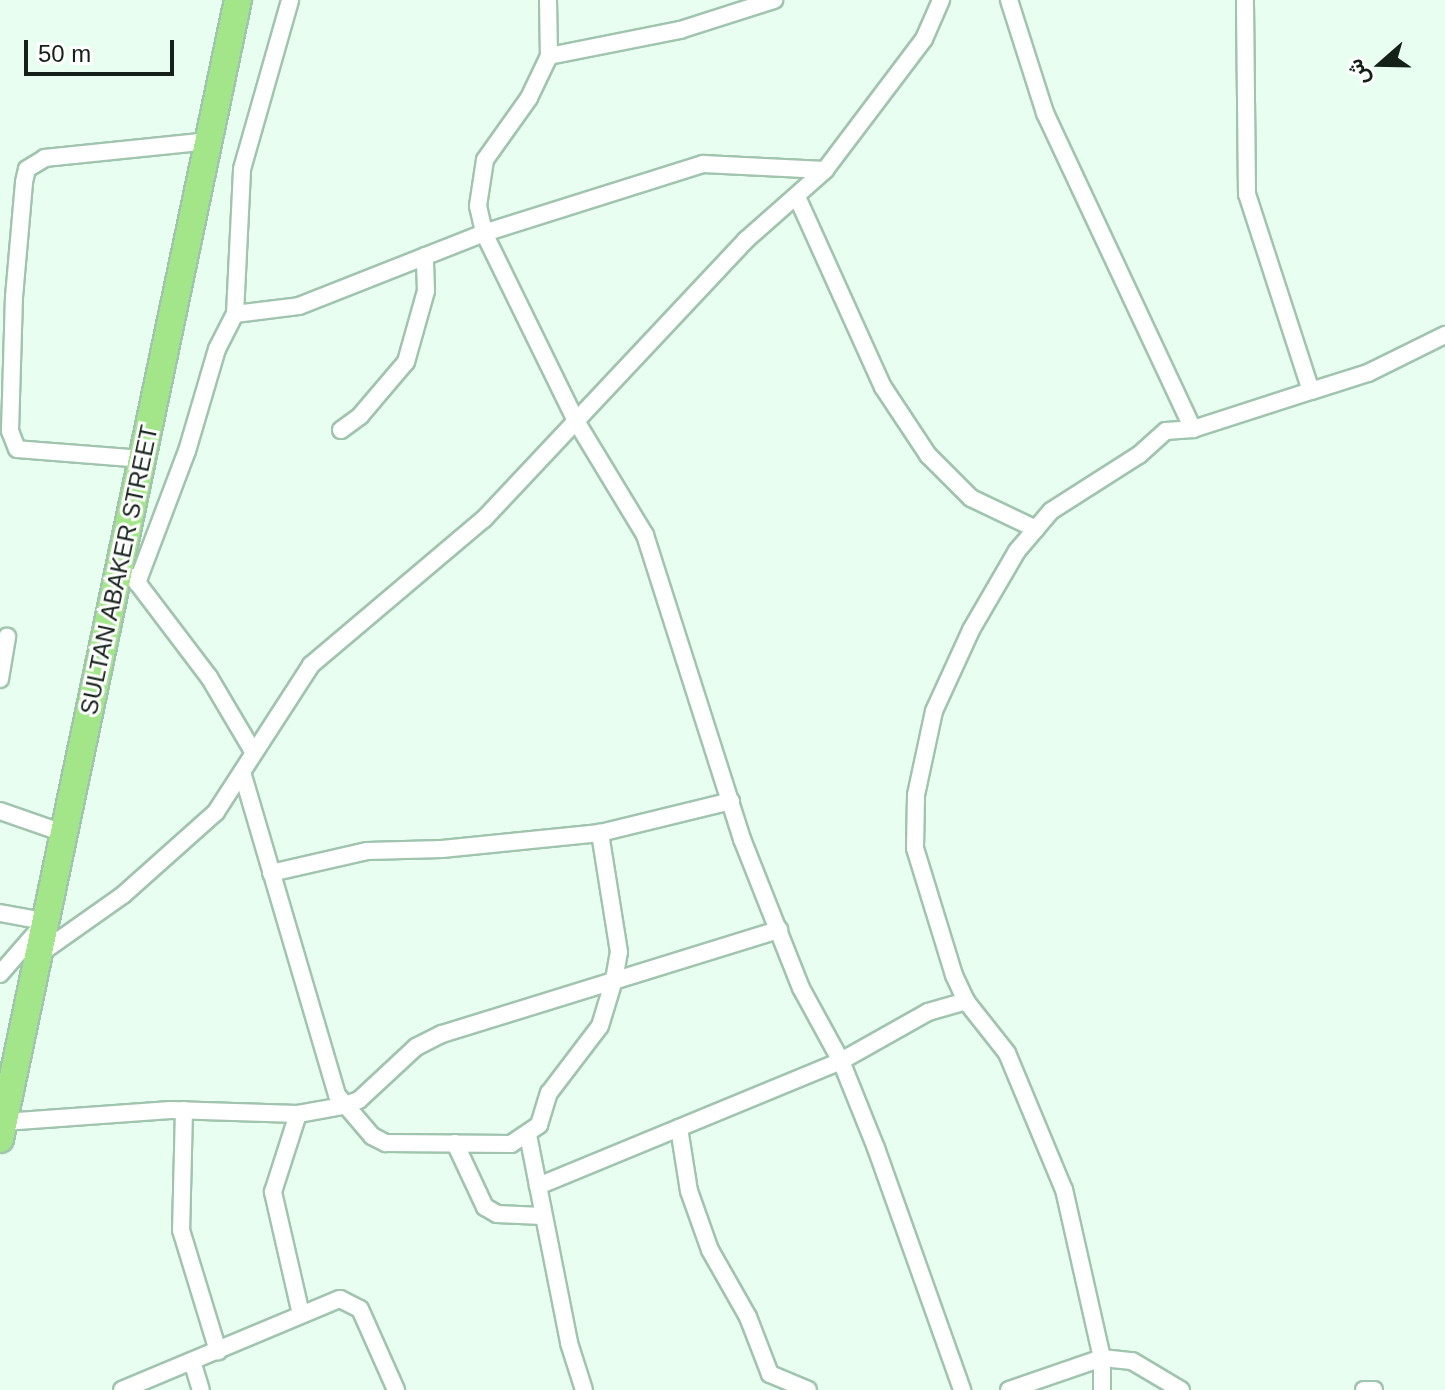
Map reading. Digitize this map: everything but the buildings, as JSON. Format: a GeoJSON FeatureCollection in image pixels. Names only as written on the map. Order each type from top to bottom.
{"type":"FeatureCollection","features":[{"type":"Feature","properties":{"kind":"highway","name":"SULTAN ABAKER STREET"},"geometry":{"type":"LineString","coordinates":[[2,1131],[238,0]]}},
{"type":"Feature","properties":{"kind":"street"},"geometry":{"type":"LineString","coordinates":[[137,583],[187,451],[217,349],[235,314],[242,169],[290,0]]}},
{"type":"Feature","properties":{"kind":"street"},"geometry":{"type":"LineString","coordinates":[[548,0],[549,56],[529,98],[485,160],[478,206],[484,233],[576,421],[645,535],[731,801],[801,988],[841,1061],[917,1254],[962,1390]]}},
{"type":"Feature","properties":{"kind":"street"},"geometry":{"type":"LineString","coordinates":[[549,56],[680,30],[774,0]]}},
{"type":"Feature","properties":{"kind":"street"},"geometry":{"type":"LineString","coordinates":[[37,956],[158,864],[216,812],[311,665],[484,519],[746,240],[798,199],[825,170],[924,39],[941,0]]}},
{"type":"Feature","properties":{"kind":"street"},"geometry":{"type":"LineString","coordinates":[[1009,0],[1045,113],[1193,429]]}},
{"type":"Feature","properties":{"kind":"street"},"geometry":{"type":"LineString","coordinates":[[1245,0],[1247,194],[1311,391]]}},
{"type":"Feature","properties":{"kind":"street"},"geometry":{"type":"LineString","coordinates":[[143,459],[17,449],[5,431],[27,169],[45,158],[209,141]]}},
{"type":"Feature","properties":{"kind":"street"},"geometry":{"type":"LineString","coordinates":[[235,314],[299,306],[484,233],[703,164],[825,170]]}},
{"type":"Feature","properties":{"kind":"street"},"geometry":{"type":"LineString","coordinates":[[798,199],[883,387],[928,455],[971,498],[1036,529]]}},
{"type":"Feature","properties":{"kind":"street"},"geometry":{"type":"LineString","coordinates":[[341,430],[360,416],[406,362],[426,291],[425,256]]}},
{"type":"Feature","properties":{"kind":"street"},"geometry":{"type":"LineString","coordinates":[[1102,1390],[1102,1358],[1064,1190],[1036,1116],[1007,1053],[966,1001],[939,934],[915,848],[916,795],[934,711],[971,630],[1017,551],[1051,511],[1139,455],[1166,431],[1193,429],[1368,373],[1445,335]]}},
{"type":"Feature","properties":{"kind":"street"},"geometry":{"type":"LineString","coordinates":[[121,561],[209,677],[254,753]]}},
{"type":"Feature","properties":{"kind":"street"},"geometry":{"type":"LineString","coordinates":[[0,679],[7,637]]}},
{"type":"Feature","properties":{"kind":"street"},"geometry":{"type":"LineString","coordinates":[[242,772],[343,1106],[386,1143],[511,1144],[539,1125],[549,1093],[600,1026],[614,980],[619,952],[600,833]]}},
{"type":"Feature","properties":{"kind":"street"},"geometry":{"type":"LineString","coordinates":[[271,873],[367,851],[442,849],[600,833],[731,801]]}},
{"type":"Feature","properties":{"kind":"street"},"geometry":{"type":"LineString","coordinates":[[0,811],[63,833]]}},
{"type":"Feature","properties":{"kind":"street"},"geometry":{"type":"LineString","coordinates":[[0,913],[43,923],[0,974]]}},
{"type":"Feature","properties":{"kind":"street"},"geometry":{"type":"LineString","coordinates":[[2,1131],[184,1110],[298,1114],[343,1106],[359,1100],[429,1040],[779,930]]}},
{"type":"Feature","properties":{"kind":"street"},"geometry":{"type":"LineString","coordinates":[[538,1186],[841,1061],[928,1012],[966,1001]]}},
{"type":"Feature","properties":{"kind":"street"},"geometry":{"type":"LineString","coordinates":[[184,1110],[181,1230],[218,1351]]}},
{"type":"Feature","properties":{"kind":"street"},"geometry":{"type":"LineString","coordinates":[[298,1114],[273,1192],[301,1314]]}},
{"type":"Feature","properties":{"kind":"street"},"geometry":{"type":"LineString","coordinates":[[679,1128],[689,1191],[710,1250],[748,1317],[770,1374],[808,1390]]}},
{"type":"Feature","properties":{"kind":"street"},"geometry":{"type":"LineString","coordinates":[[528,1135],[542,1216],[584,1390]]}},
{"type":"Feature","properties":{"kind":"street"},"geometry":{"type":"LineString","coordinates":[[455,1143],[485,1207],[497,1214],[542,1216]]}},
{"type":"Feature","properties":{"kind":"street"},"geometry":{"type":"LineString","coordinates":[[122,1390],[340,1299],[350,1301],[360,1309],[396,1390]]}},
{"type":"Feature","properties":{"kind":"street"},"geometry":{"type":"LineString","coordinates":[[1009,1390],[1102,1358],[1132,1361],[1181,1390]]}},
{"type":"Feature","properties":{"kind":"street"},"geometry":{"type":"LineString","coordinates":[[192,1361],[201,1390]]}},
{"type":"Feature","properties":{"kind":"street"},"geometry":{"type":"LineString","coordinates":[[1364,1390],[1374,1390]]}}]}
